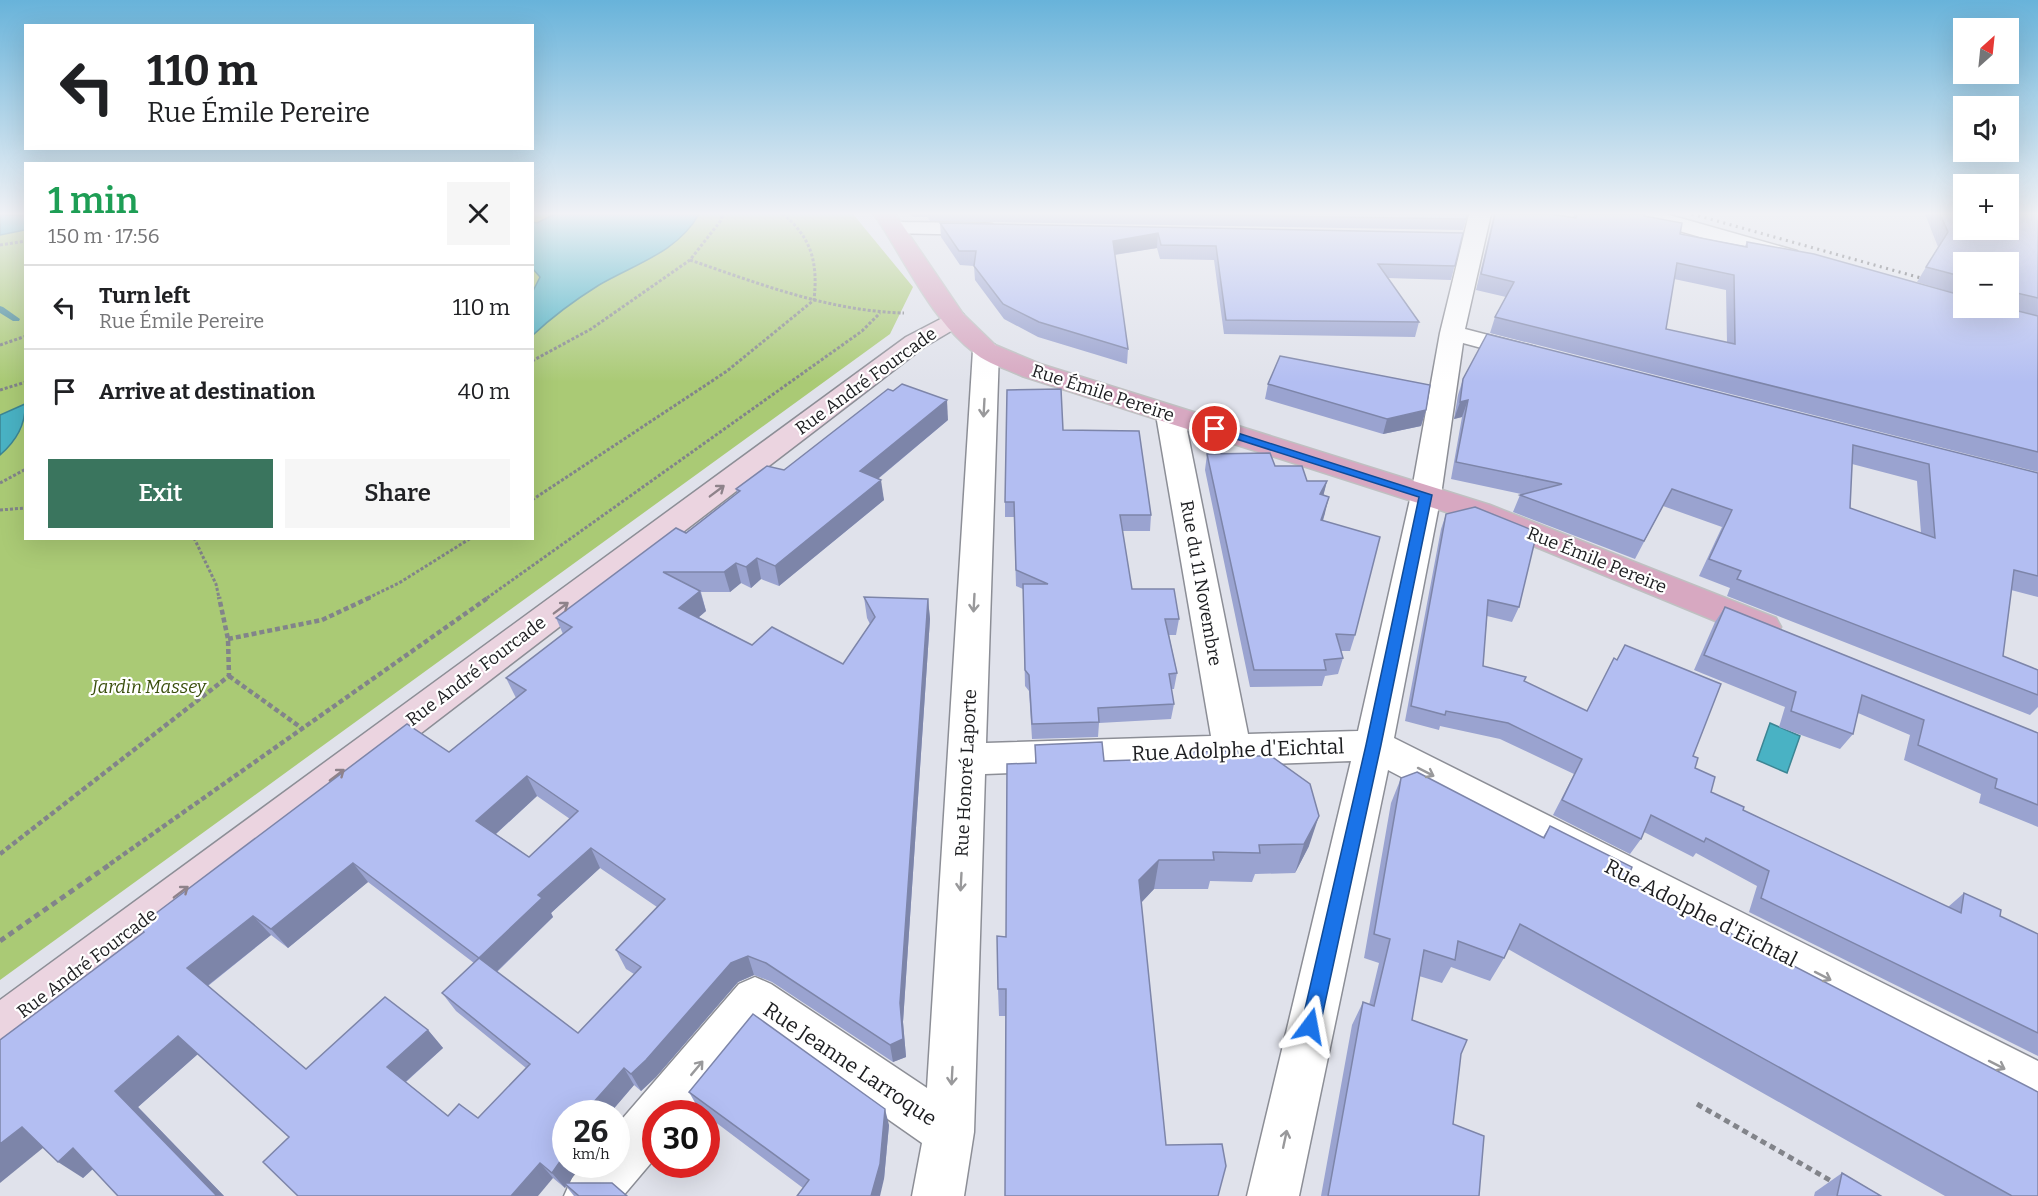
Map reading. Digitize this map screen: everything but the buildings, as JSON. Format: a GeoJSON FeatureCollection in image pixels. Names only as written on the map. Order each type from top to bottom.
{"type":"FeatureCollection","features":[{"type":"Feature","properties":{"kind":"main road","name":"Rue Émile Pereire"},"geometry":{"type":"LineString","coordinates":[[921,270],[949,313],[987,350],[1031,370],[1479,512],[1786,636]]}},
{"type":"Feature","properties":{"kind":"street"},"geometry":{"type":"LineString","coordinates":[[1273,1196],[1374,745],[1426,495],[1462,270]]}},
{"type":"Feature","properties":{"kind":"street","name":"Rue André Fourcade"},"geometry":{"type":"LineString","coordinates":[[0,1028],[921,338],[949,313]]}},
{"type":"Feature","properties":{"kind":"street"},"geometry":{"type":"LineString","coordinates":[[1452,333],[1555,359]]}},
{"type":"Feature","properties":{"kind":"street","name":"Rue Honoré Laporte"},"geometry":{"type":"LineString","coordinates":[[938,1196],[949,1132],[987,350]]}},
{"type":"Feature","properties":{"kind":"street","name":"Rue du 11 Novembre"},"geometry":{"type":"LineString","coordinates":[[1170,415],[1232,750]]}},
{"type":"Feature","properties":{"kind":"street","name":"Rue Adolphe d'Eichtal"},"geometry":{"type":"LineString","coordinates":[[967,759],[1374,745],[2038,1087]]}},
{"type":"Feature","properties":{"kind":"street","name":"Rue Jeanne Larroque"},"geometry":{"type":"LineString","coordinates":[[671,1100],[755,999],[949,1132]]}},
{"type":"Feature","properties":{"kind":"street"},"geometry":{"type":"LineString","coordinates":[[590,1196],[642,1135]]}},
{"type":"Feature","properties":{"kind":"path"},"geometry":{"type":"LineString","coordinates":[[534,360],[591,329],[676,270]]}},
{"type":"Feature","properties":{"kind":"path"},"geometry":{"type":"LineString","coordinates":[[720,270],[814,300],[880,313],[949,313]]}},
{"type":"Feature","properties":{"kind":"path"},"geometry":{"type":"LineString","coordinates":[[534,499],[727,371],[814,300],[815,270]]}},
{"type":"Feature","properties":{"kind":"path"},"geometry":{"type":"LineString","coordinates":[[0,941],[303,729],[862,331],[880,313]]}},
{"type":"Feature","properties":{"kind":"path"},"geometry":{"type":"LineString","coordinates":[[0,345],[24,337]]}},
{"type":"Feature","properties":{"kind":"path"},"geometry":{"type":"LineString","coordinates":[[0,390],[24,383]]}},
{"type":"Feature","properties":{"kind":"path"},"geometry":{"type":"LineString","coordinates":[[0,483],[24,470]]}},
{"type":"Feature","properties":{"kind":"path"},"geometry":{"type":"LineString","coordinates":[[0,510],[24,508]]}},
{"type":"Feature","properties":{"kind":"path"},"geometry":{"type":"LineString","coordinates":[[195,540],[216,584],[228,639],[229,676]]}},
{"type":"Feature","properties":{"kind":"path"},"geometry":{"type":"LineString","coordinates":[[228,639],[322,620],[399,583],[468,540]]}},
{"type":"Feature","properties":{"kind":"path"},"geometry":{"type":"LineString","coordinates":[[229,676],[303,729]]}},
{"type":"Feature","properties":{"kind":"path"},"geometry":{"type":"LineString","coordinates":[[0,854],[229,676]]}},
{"type":"Feature","properties":{"kind":"path"},"geometry":{"type":"LineString","coordinates":[[1696,1104],[1837,1184]]}},
{"type":"Feature","properties":{"kind":"green space","name":"Jardin Massey"},"geometry":{"type":"Polygon","coordinates":[[[0,270],[24,270],[24,540],[534,540],[534,270],[899,270],[913,287],[890,334],[0,980],[0,270]]]}},
{"type":"Feature","properties":{"kind":"water"},"geometry":{"type":"Polygon","coordinates":[[[534,270],[627,270],[573,302],[534,334],[534,289],[540,277],[534,270]]]}},
{"type":"Feature","properties":{"kind":"water"},"geometry":{"type":"Polygon","coordinates":[[[24,404],[24,419],[21,426],[0,455],[0,415],[24,404]]]}},
{"type":"Feature","properties":{"kind":"water"},"geometry":{"type":"Polygon","coordinates":[[[1770,723],[1800,736],[1787,773],[1757,760],[1770,723]]]}},
{"type":"Feature","properties":{"kind":"waterway"},"geometry":{"type":"LineString","coordinates":[[0,309],[16,319]]}},
{"type":"Feature","properties":{"kind":"railway"},"geometry":{"type":"LineString","coordinates":[[1892,270],[1953,287]]}},
{"type":"Feature","properties":{"kind":"route"},"geometry":{"type":"LineString","coordinates":[[1215,429],[1426,495],[1374,745],[1310,1026]]}}]}
